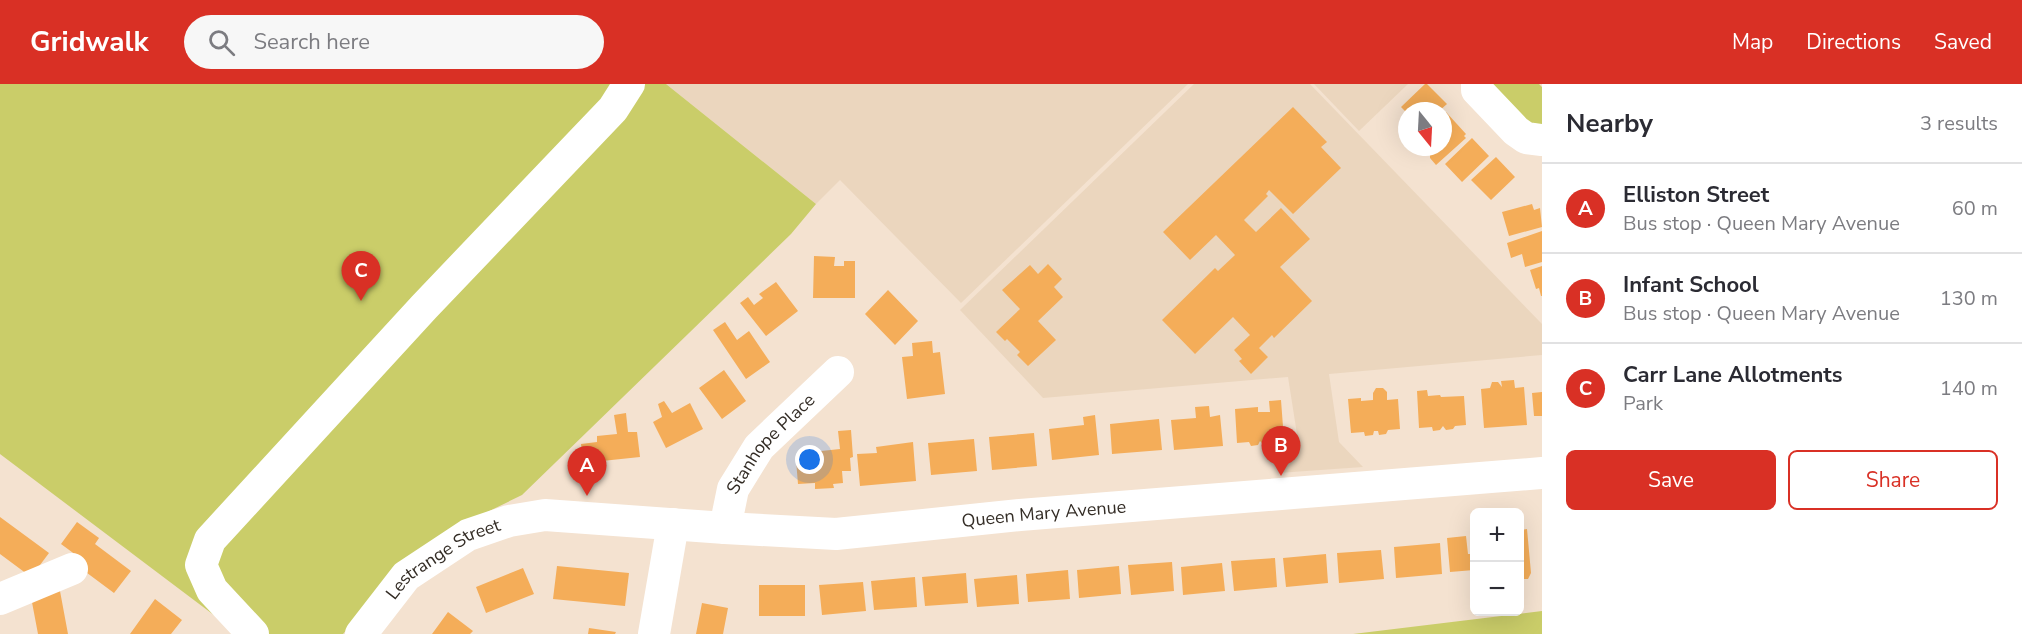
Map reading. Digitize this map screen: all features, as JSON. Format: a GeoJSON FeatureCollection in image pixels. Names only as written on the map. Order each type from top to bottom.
{"type":"FeatureCollection","features":[{"type":"Feature","properties":{"kind":"street"},"geometry":{"type":"LineString","coordinates":[[253,634],[212,590],[201,565],[210,540],[424,307],[613,109],[629,84]]}},
{"type":"Feature","properties":{"kind":"street"},"geometry":{"type":"LineString","coordinates":[[1477,84],[1477,90],[1516,131],[1526,138],[1542,140]]}},
{"type":"Feature","properties":{"kind":"street","name":"Stanhope Place"},"geometry":{"type":"LineString","coordinates":[[725,528],[733,489],[759,447],[838,372]]}},
{"type":"Feature","properties":{"kind":"street","name":"Queen Mary Avenue"},"geometry":{"type":"LineString","coordinates":[[545,515],[836,534],[1020,515],[1542,473]]}},
{"type":"Feature","properties":{"kind":"street","name":"Lestrange Street"},"geometry":{"type":"LineString","coordinates":[[361,634],[406,576],[468,535],[509,521],[545,515]]}},
{"type":"Feature","properties":{"kind":"street"},"geometry":{"type":"LineString","coordinates":[[654,634],[673,524]]}},
{"type":"Feature","properties":{"kind":"street"},"geometry":{"type":"LineString","coordinates":[[0,599],[72,569]]}},
{"type":"Feature","properties":{"kind":"shaded area"},"geometry":{"type":"Polygon","coordinates":[[[0,84],[666,84],[816,204],[791,234],[522,495],[469,521],[408,559],[343,634],[239,634],[0,454],[0,84]]]}},
{"type":"Feature","properties":{"kind":"shaded area"},"geometry":{"type":"Polygon","coordinates":[[[666,84],[1188,84],[961,303],[840,180],[816,204],[666,84]]]}},
{"type":"Feature","properties":{"kind":"shaded area"},"geometry":{"type":"Polygon","coordinates":[[[1194,84],[1310,84],[1542,324],[1542,355],[1329,374],[1339,442],[1363,467],[1278,473],[1299,447],[1288,377],[1043,398],[960,310],[1194,84]]]}},
{"type":"Feature","properties":{"kind":"shaded area"},"geometry":{"type":"Polygon","coordinates":[[[1314,84],[1408,84],[1359,131],[1314,84]]]}},
{"type":"Feature","properties":{"kind":"shaded area"},"geometry":{"type":"Polygon","coordinates":[[[1489,84],[1539,84],[1542,87],[1542,125],[1523,121],[1489,84]]]}},
{"type":"Feature","properties":{"kind":"shaded area"},"geometry":{"type":"Polygon","coordinates":[[[1542,611],[1542,634],[1353,634],[1501,616],[1524,616],[1524,613],[1542,611]]]}},
{"type":"Feature","properties":{"kind":"building"},"geometry":{"type":"Polygon","coordinates":[[[1427,84],[1445,102],[1406,102],[1427,84]]]}},
{"type":"Feature","properties":{"kind":"building"},"geometry":{"type":"Polygon","coordinates":[[[1293,107],[1327,142],[1321,147],[1341,168],[1293,214],[1269,190],[1266,194],[1268,196],[1244,220],[1256,232],[1281,208],[1310,239],[1280,267],[1312,301],[1274,338],[1272,335],[1259,348],[1268,357],[1251,374],[1239,361],[1242,359],[1234,350],[1250,335],[1233,317],[1195,354],[1162,320],[1215,268],[1218,271],[1235,255],[1216,235],[1190,260],[1163,232],[1293,107]]]}},
{"type":"Feature","properties":{"kind":"building"},"geometry":{"type":"Polygon","coordinates":[[[1452,119],[1466,134],[1464,136],[1466,138],[1452,151],[1452,119]]]}},
{"type":"Feature","properties":{"kind":"building"},"geometry":{"type":"Polygon","coordinates":[[[1472,138],[1489,156],[1462,182],[1445,164],[1472,138]]]}},
{"type":"Feature","properties":{"kind":"building"},"geometry":{"type":"Polygon","coordinates":[[[1430,156],[1446,156],[1436,165],[1430,156]]]}},
{"type":"Feature","properties":{"kind":"building"},"geometry":{"type":"Polygon","coordinates":[[[1496,157],[1515,177],[1491,200],[1471,180],[1496,157]]]}},
{"type":"Feature","properties":{"kind":"building"},"geometry":{"type":"Polygon","coordinates":[[[1532,204],[1534,210],[1540,208],[1542,227],[1509,236],[1502,212],[1532,204]]]}},
{"type":"Feature","properties":{"kind":"building"},"geometry":{"type":"Polygon","coordinates":[[[1542,231],[1542,262],[1525,267],[1522,254],[1511,258],[1507,243],[1542,231]]]}},
{"type":"Feature","properties":{"kind":"building"},"geometry":{"type":"Polygon","coordinates":[[[814,256],[835,257],[834,266],[844,266],[844,261],[855,261],[855,298],[813,298],[814,256]]]}},
{"type":"Feature","properties":{"kind":"building"},"geometry":{"type":"Polygon","coordinates":[[[1048,264],[1062,279],[1054,287],[1063,297],[1038,321],[1056,340],[1028,366],[1017,355],[1020,352],[996,332],[1020,309],[1002,290],[1030,265],[1038,274],[1048,264]]]}},
{"type":"Feature","properties":{"kind":"building"},"geometry":{"type":"Polygon","coordinates":[[[1542,266],[1541,296],[1539,288],[1536,289],[1530,270],[1542,266]]]}},
{"type":"Feature","properties":{"kind":"building"},"geometry":{"type":"Polygon","coordinates":[[[776,282],[798,311],[766,336],[740,303],[748,297],[754,305],[763,298],[759,294],[776,282]]]}},
{"type":"Feature","properties":{"kind":"building"},"geometry":{"type":"Polygon","coordinates":[[[888,290],[918,321],[895,345],[865,314],[888,290]]]}},
{"type":"Feature","properties":{"kind":"building"},"geometry":{"type":"Polygon","coordinates":[[[725,322],[737,340],[749,331],[770,362],[746,379],[713,330],[725,322]]]}},
{"type":"Feature","properties":{"kind":"building"},"geometry":{"type":"Polygon","coordinates":[[[932,341],[933,353],[940,352],[945,394],[907,399],[902,357],[913,356],[912,343],[932,341]]]}},
{"type":"Feature","properties":{"kind":"building"},"geometry":{"type":"Polygon","coordinates":[[[724,370],[746,401],[722,419],[699,388],[724,370]]]}},
{"type":"Feature","properties":{"kind":"building"},"geometry":{"type":"Polygon","coordinates":[[[1514,380],[1515,388],[1524,387],[1527,425],[1484,428],[1481,389],[1490,388],[1492,382],[1498,382],[1502,387],[1501,381],[1514,380]]]}},
{"type":"Feature","properties":{"kind":"building"},"geometry":{"type":"Polygon","coordinates":[[[1376,388],[1383,388],[1387,392],[1387,400],[1398,399],[1400,429],[1388,430],[1386,434],[1379,435],[1378,431],[1374,431],[1373,435],[1365,436],[1364,432],[1351,433],[1348,399],[1373,400],[1376,388]]]}},
{"type":"Feature","properties":{"kind":"building"},"geometry":{"type":"Polygon","coordinates":[[[1427,390],[1428,396],[1464,396],[1466,425],[1446,430],[1443,426],[1440,430],[1433,431],[1432,427],[1419,428],[1417,391],[1427,390]]]}},
{"type":"Feature","properties":{"kind":"building"},"geometry":{"type":"Polygon","coordinates":[[[1542,392],[1542,416],[1534,416],[1532,393],[1542,392]]]}},
{"type":"Feature","properties":{"kind":"building"},"geometry":{"type":"Polygon","coordinates":[[[1281,400],[1284,440],[1272,441],[1271,444],[1264,445],[1260,441],[1258,445],[1251,446],[1249,442],[1237,443],[1235,409],[1258,407],[1258,412],[1270,412],[1269,401],[1281,400]]]}},
{"type":"Feature","properties":{"kind":"building"},"geometry":{"type":"Polygon","coordinates":[[[664,401],[672,413],[690,403],[703,429],[666,448],[653,422],[662,417],[658,404],[664,401]]]}},
{"type":"Feature","properties":{"kind":"building"},"geometry":{"type":"Polygon","coordinates":[[[1209,406],[1210,417],[1220,415],[1223,446],[1174,450],[1171,420],[1196,418],[1195,407],[1209,406]]]}},
{"type":"Feature","properties":{"kind":"building"},"geometry":{"type":"Polygon","coordinates":[[[626,413],[628,432],[637,432],[640,457],[583,463],[581,444],[597,442],[597,436],[617,434],[614,415],[626,413]]]}},
{"type":"Feature","properties":{"kind":"building"},"geometry":{"type":"Polygon","coordinates":[[[1095,415],[1099,455],[1052,460],[1049,429],[1084,425],[1083,417],[1095,415]]]}},
{"type":"Feature","properties":{"kind":"building"},"geometry":{"type":"Polygon","coordinates":[[[1159,419],[1162,450],[1112,454],[1110,424],[1159,419]]]}},
{"type":"Feature","properties":{"kind":"building"},"geometry":{"type":"Polygon","coordinates":[[[851,430],[853,457],[850,458],[851,471],[842,471],[843,483],[833,484],[834,488],[815,489],[815,483],[798,484],[796,460],[813,458],[812,452],[840,449],[838,431],[851,430]]]}},
{"type":"Feature","properties":{"kind":"building"},"geometry":{"type":"Polygon","coordinates":[[[1034,433],[1037,466],[992,470],[989,437],[1034,433]]]}},
{"type":"Feature","properties":{"kind":"building"},"geometry":{"type":"Polygon","coordinates":[[[974,439],[977,471],[931,475],[928,443],[974,439]]]}},
{"type":"Feature","properties":{"kind":"building"},"geometry":{"type":"Polygon","coordinates":[[[913,442],[916,481],[860,486],[857,454],[877,453],[876,447],[913,442]]]}},
{"type":"Feature","properties":{"kind":"building"},"geometry":{"type":"Polygon","coordinates":[[[0,517],[49,553],[31,577],[0,554],[0,517]]]}},
{"type":"Feature","properties":{"kind":"building"},"geometry":{"type":"Polygon","coordinates":[[[77,522],[99,538],[95,544],[131,571],[114,593],[75,564],[80,558],[61,544],[77,522]]]}},
{"type":"Feature","properties":{"kind":"building"},"geometry":{"type":"Polygon","coordinates":[[[1524,529],[1527,529],[1531,573],[1528,579],[1524,579],[1524,529]]]}},
{"type":"Feature","properties":{"kind":"building"},"geometry":{"type":"Polygon","coordinates":[[[1466,536],[1468,554],[1470,554],[1470,570],[1450,572],[1447,538],[1466,536]]]}},
{"type":"Feature","properties":{"kind":"building"},"geometry":{"type":"Polygon","coordinates":[[[1440,543],[1442,574],[1396,578],[1394,547],[1440,543]]]}},
{"type":"Feature","properties":{"kind":"building"},"geometry":{"type":"Polygon","coordinates":[[[1381,550],[1384,579],[1339,583],[1337,553],[1381,550]]]}},
{"type":"Feature","properties":{"kind":"building"},"geometry":{"type":"Polygon","coordinates":[[[1326,554],[1328,583],[1286,587],[1283,558],[1326,554]]]}},
{"type":"Feature","properties":{"kind":"building"},"geometry":{"type":"Polygon","coordinates":[[[1275,558],[1277,587],[1234,591],[1231,561],[1275,558]]]}},
{"type":"Feature","properties":{"kind":"building"},"geometry":{"type":"Polygon","coordinates":[[[1172,562],[1174,591],[1131,595],[1128,565],[1172,562]]]}},
{"type":"Feature","properties":{"kind":"building"},"geometry":{"type":"Polygon","coordinates":[[[1222,563],[1225,591],[1183,595],[1181,567],[1222,563]]]}},
{"type":"Feature","properties":{"kind":"building"},"geometry":{"type":"Polygon","coordinates":[[[557,566],[629,573],[625,606],[553,599],[557,566]]]}},
{"type":"Feature","properties":{"kind":"building"},"geometry":{"type":"Polygon","coordinates":[[[1119,566],[1121,594],[1079,598],[1077,570],[1119,566]]]}},
{"type":"Feature","properties":{"kind":"building"},"geometry":{"type":"Polygon","coordinates":[[[523,568],[534,594],[486,613],[476,587],[523,568]]]}},
{"type":"Feature","properties":{"kind":"building"},"geometry":{"type":"Polygon","coordinates":[[[1068,570],[1070,599],[1028,602],[1026,574],[1068,570]]]}},
{"type":"Feature","properties":{"kind":"building"},"geometry":{"type":"Polygon","coordinates":[[[966,573],[968,603],[925,606],[922,577],[966,573]]]}},
{"type":"Feature","properties":{"kind":"building"},"geometry":{"type":"Polygon","coordinates":[[[1017,575],[1019,604],[977,607],[974,579],[1017,575]]]}},
{"type":"Feature","properties":{"kind":"building"},"geometry":{"type":"Polygon","coordinates":[[[915,577],[917,607],[874,610],[871,581],[915,577]]]}},
{"type":"Feature","properties":{"kind":"building"},"geometry":{"type":"Polygon","coordinates":[[[863,582],[866,611],[822,615],[819,585],[863,582]]]}},
{"type":"Feature","properties":{"kind":"building"},"geometry":{"type":"Polygon","coordinates":[[[759,585],[805,585],[805,616],[759,616],[759,585]]]}},
{"type":"Feature","properties":{"kind":"building"},"geometry":{"type":"Polygon","coordinates":[[[60,591],[68,634],[38,634],[31,597],[60,591]]]}},
{"type":"Feature","properties":{"kind":"building"},"geometry":{"type":"Polygon","coordinates":[[[155,599],[182,620],[171,634],[130,634],[155,599]]]}},
{"type":"Feature","properties":{"kind":"building"},"geometry":{"type":"Polygon","coordinates":[[[702,603],[728,608],[723,634],[696,634],[702,603]]]}},
{"type":"Feature","properties":{"kind":"building"},"geometry":{"type":"Polygon","coordinates":[[[448,612],[473,631],[470,634],[432,634],[448,612]]]}},
{"type":"Feature","properties":{"kind":"building"},"geometry":{"type":"Polygon","coordinates":[[[589,628],[616,632],[615,634],[588,634],[589,628]]]}},
{"type":"Feature","properties":{"kind":"place","name":"Carr Lane Allotments"},"geometry":{"type":"Point","coordinates":[361,301]}},
{"type":"Feature","properties":{"kind":"place","name":"Infant School"},"geometry":{"type":"Point","coordinates":[1281,476]}},
{"type":"Feature","properties":{"kind":"place","name":"Elliston Street"},"geometry":{"type":"Point","coordinates":[587,496]}}]}
